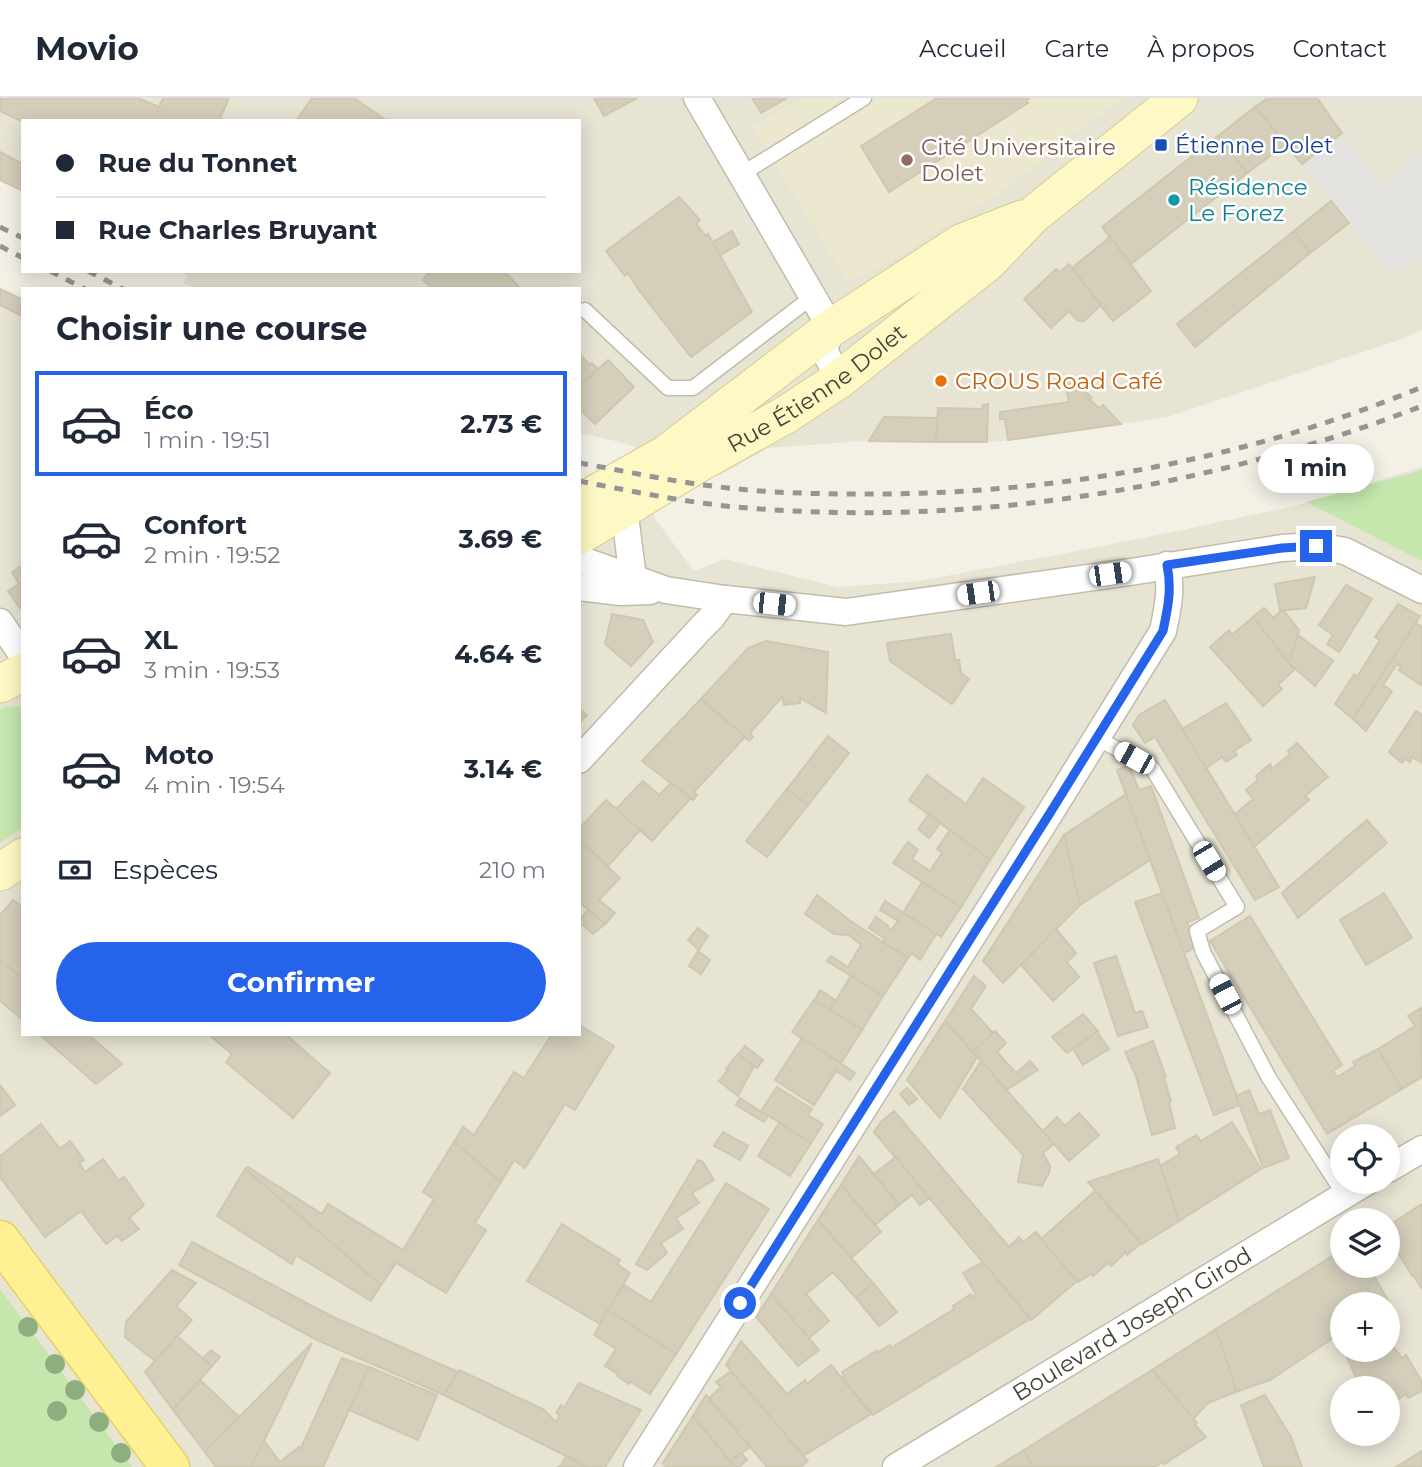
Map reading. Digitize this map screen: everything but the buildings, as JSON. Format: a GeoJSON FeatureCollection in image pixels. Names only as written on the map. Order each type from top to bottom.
{"type":"FeatureCollection","features":[{"type":"Feature","properties":{"kind":"main road","name":"Rue Étienne Dolet"},"geometry":{"type":"LineString","coordinates":[[581,535],[786,414],[840,379],[988,262],[1033,215],[1179,98]]}},
{"type":"Feature","properties":{"kind":"main road","name":"Rue Étienne Dolet"},"geometry":{"type":"LineString","coordinates":[[581,502],[666,454],[831,328],[961,243],[1033,215]]}},
{"type":"Feature","properties":{"kind":"main road"},"geometry":{"type":"LineString","coordinates":[[0,684],[21,673]]}},
{"type":"Feature","properties":{"kind":"main road"},"geometry":{"type":"LineString","coordinates":[[0,872],[21,858]]}},
{"type":"Feature","properties":{"kind":"main road"},"geometry":{"type":"LineString","coordinates":[[0,1240],[170,1467]]}},
{"type":"Feature","properties":{"kind":"street"},"geometry":{"type":"LineString","coordinates":[[697,98],[831,328],[824,351],[840,379]]}},
{"type":"Feature","properties":{"kind":"street"},"geometry":{"type":"LineString","coordinates":[[831,328],[851,332],[868,355]]}},
{"type":"Feature","properties":{"kind":"street"},"geometry":{"type":"LineString","coordinates":[[624,508],[633,578]]}},
{"type":"Feature","properties":{"kind":"street"},"geometry":{"type":"LineString","coordinates":[[581,587],[621,592],[666,590],[846,612],[1282,548],[1316,546],[1345,551],[1422,590]]}},
{"type":"Feature","properties":{"kind":"street"},"geometry":{"type":"LineString","coordinates":[[581,560],[666,590]]}},
{"type":"Feature","properties":{"kind":"street"},"geometry":{"type":"LineString","coordinates":[[637,1467],[1163,631],[1171,581],[1167,565]]}},
{"type":"Feature","properties":{"kind":"street"},"geometry":{"type":"LineString","coordinates":[[581,758],[712,617],[725,599]]}},
{"type":"Feature","properties":{"kind":"street"},"geometry":{"type":"LineString","coordinates":[[0,622],[21,653]]}},
{"type":"Feature","properties":{"kind":"street"},"geometry":{"type":"LineString","coordinates":[[1400,1163],[1422,1149]]}},
{"type":"Feature","properties":{"kind":"street","name":"Boulevard Joseph Girod"},"geometry":{"type":"LineString","coordinates":[[896,1467],[1348,1194]]}},
{"type":"Feature","properties":{"kind":"lane"},"geometry":{"type":"LineString","coordinates":[[742,174],[864,98]]}},
{"type":"Feature","properties":{"kind":"lane"},"geometry":{"type":"LineString","coordinates":[[585,310],[668,388],[693,388],[812,296]]}},
{"type":"Feature","properties":{"kind":"lane"},"geometry":{"type":"LineString","coordinates":[[1097,738],[1152,768],[1237,907],[1198,931],[1203,952],[1269,1077],[1345,1196]]}},
{"type":"Feature","properties":{"kind":"shaded area"},"geometry":{"type":"Polygon","coordinates":[[[0,98],[1422,98],[1422,330],[1167,417],[995,442],[864,441],[768,448],[720,475],[620,442],[581,433],[581,287],[192,287],[183,283],[188,276],[182,273],[581,273],[581,119],[21,119],[21,191],[0,181],[0,98]]]}},
{"type":"Feature","properties":{"kind":"shaded area","name":"Cité Universitaire Dolet"},"geometry":{"type":"Polygon","coordinates":[[[800,98],[1123,98],[997,194],[888,262],[847,281],[753,127],[800,98]]]}},
{"type":"Feature","properties":{"kind":"shaded area"},"geometry":{"type":"Polygon","coordinates":[[[1342,133],[1382,184],[1422,152],[1422,259],[1391,273],[1302,164],[1342,133]]]}},
{"type":"Feature","properties":{"kind":"shaded area"},"geometry":{"type":"Polygon","coordinates":[[[0,288],[21,298],[21,1036],[581,1036],[581,502],[654,513],[654,517],[694,571],[724,559],[838,587],[920,581],[1139,539],[1295,506],[1422,467],[1422,1467],[0,1467],[0,288]]]}},
{"type":"Feature","properties":{"kind":"green space"},"geometry":{"type":"Polygon","coordinates":[[[1422,469],[1422,561],[1306,502],[1416,472],[1422,469]]]}},
{"type":"Feature","properties":{"kind":"green space"},"geometry":{"type":"Polygon","coordinates":[[[8,706],[21,707],[21,828],[0,843],[0,709],[8,706]]]}},
{"type":"Feature","properties":{"kind":"green space"},"geometry":{"type":"Polygon","coordinates":[[[0,1289],[132,1467],[0,1467],[0,1289]]]}},
{"type":"Feature","properties":{"kind":"railway"},"geometry":{"type":"LineString","coordinates":[[0,227],[21,237]]}},
{"type":"Feature","properties":{"kind":"railway"},"geometry":{"type":"LineString","coordinates":[[0,246],[21,257]]}},
{"type":"Feature","properties":{"kind":"railway"},"geometry":{"type":"LineString","coordinates":[[54,273],[81,287]]}},
{"type":"Feature","properties":{"kind":"railway"},"geometry":{"type":"LineString","coordinates":[[92,273],[119,287]]}},
{"type":"Feature","properties":{"kind":"railway"},"geometry":{"type":"LineString","coordinates":[[581,463],[685,482],[774,492],[935,493],[1006,488],[1077,480],[1218,453],[1287,435],[1422,387]]}},
{"type":"Feature","properties":{"kind":"railway"},"geometry":{"type":"LineString","coordinates":[[581,481],[736,507],[823,512],[911,512],[998,506],[1085,496],[1256,460],[1422,406]]}},
{"type":"Feature","properties":{"kind":"place","name":"Étienne Dolet"},"geometry":{"type":"Point","coordinates":[1161,145]}},
{"type":"Feature","properties":{"kind":"place","name":"Cité Universitaire Dolet"},"geometry":{"type":"Point","coordinates":[907,160]}},
{"type":"Feature","properties":{"kind":"place","name":"Résidence Le Forez"},"geometry":{"type":"Point","coordinates":[1174,200]}},
{"type":"Feature","properties":{"kind":"place","name":"CROUS Road Café"},"geometry":{"type":"Point","coordinates":[941,381]}},
{"type":"Feature","properties":{"kind":"route"},"geometry":{"type":"LineString","coordinates":[[740,1303],[1163,631],[1171,581],[1167,565],[1282,548],[1316,546]]}}]}
